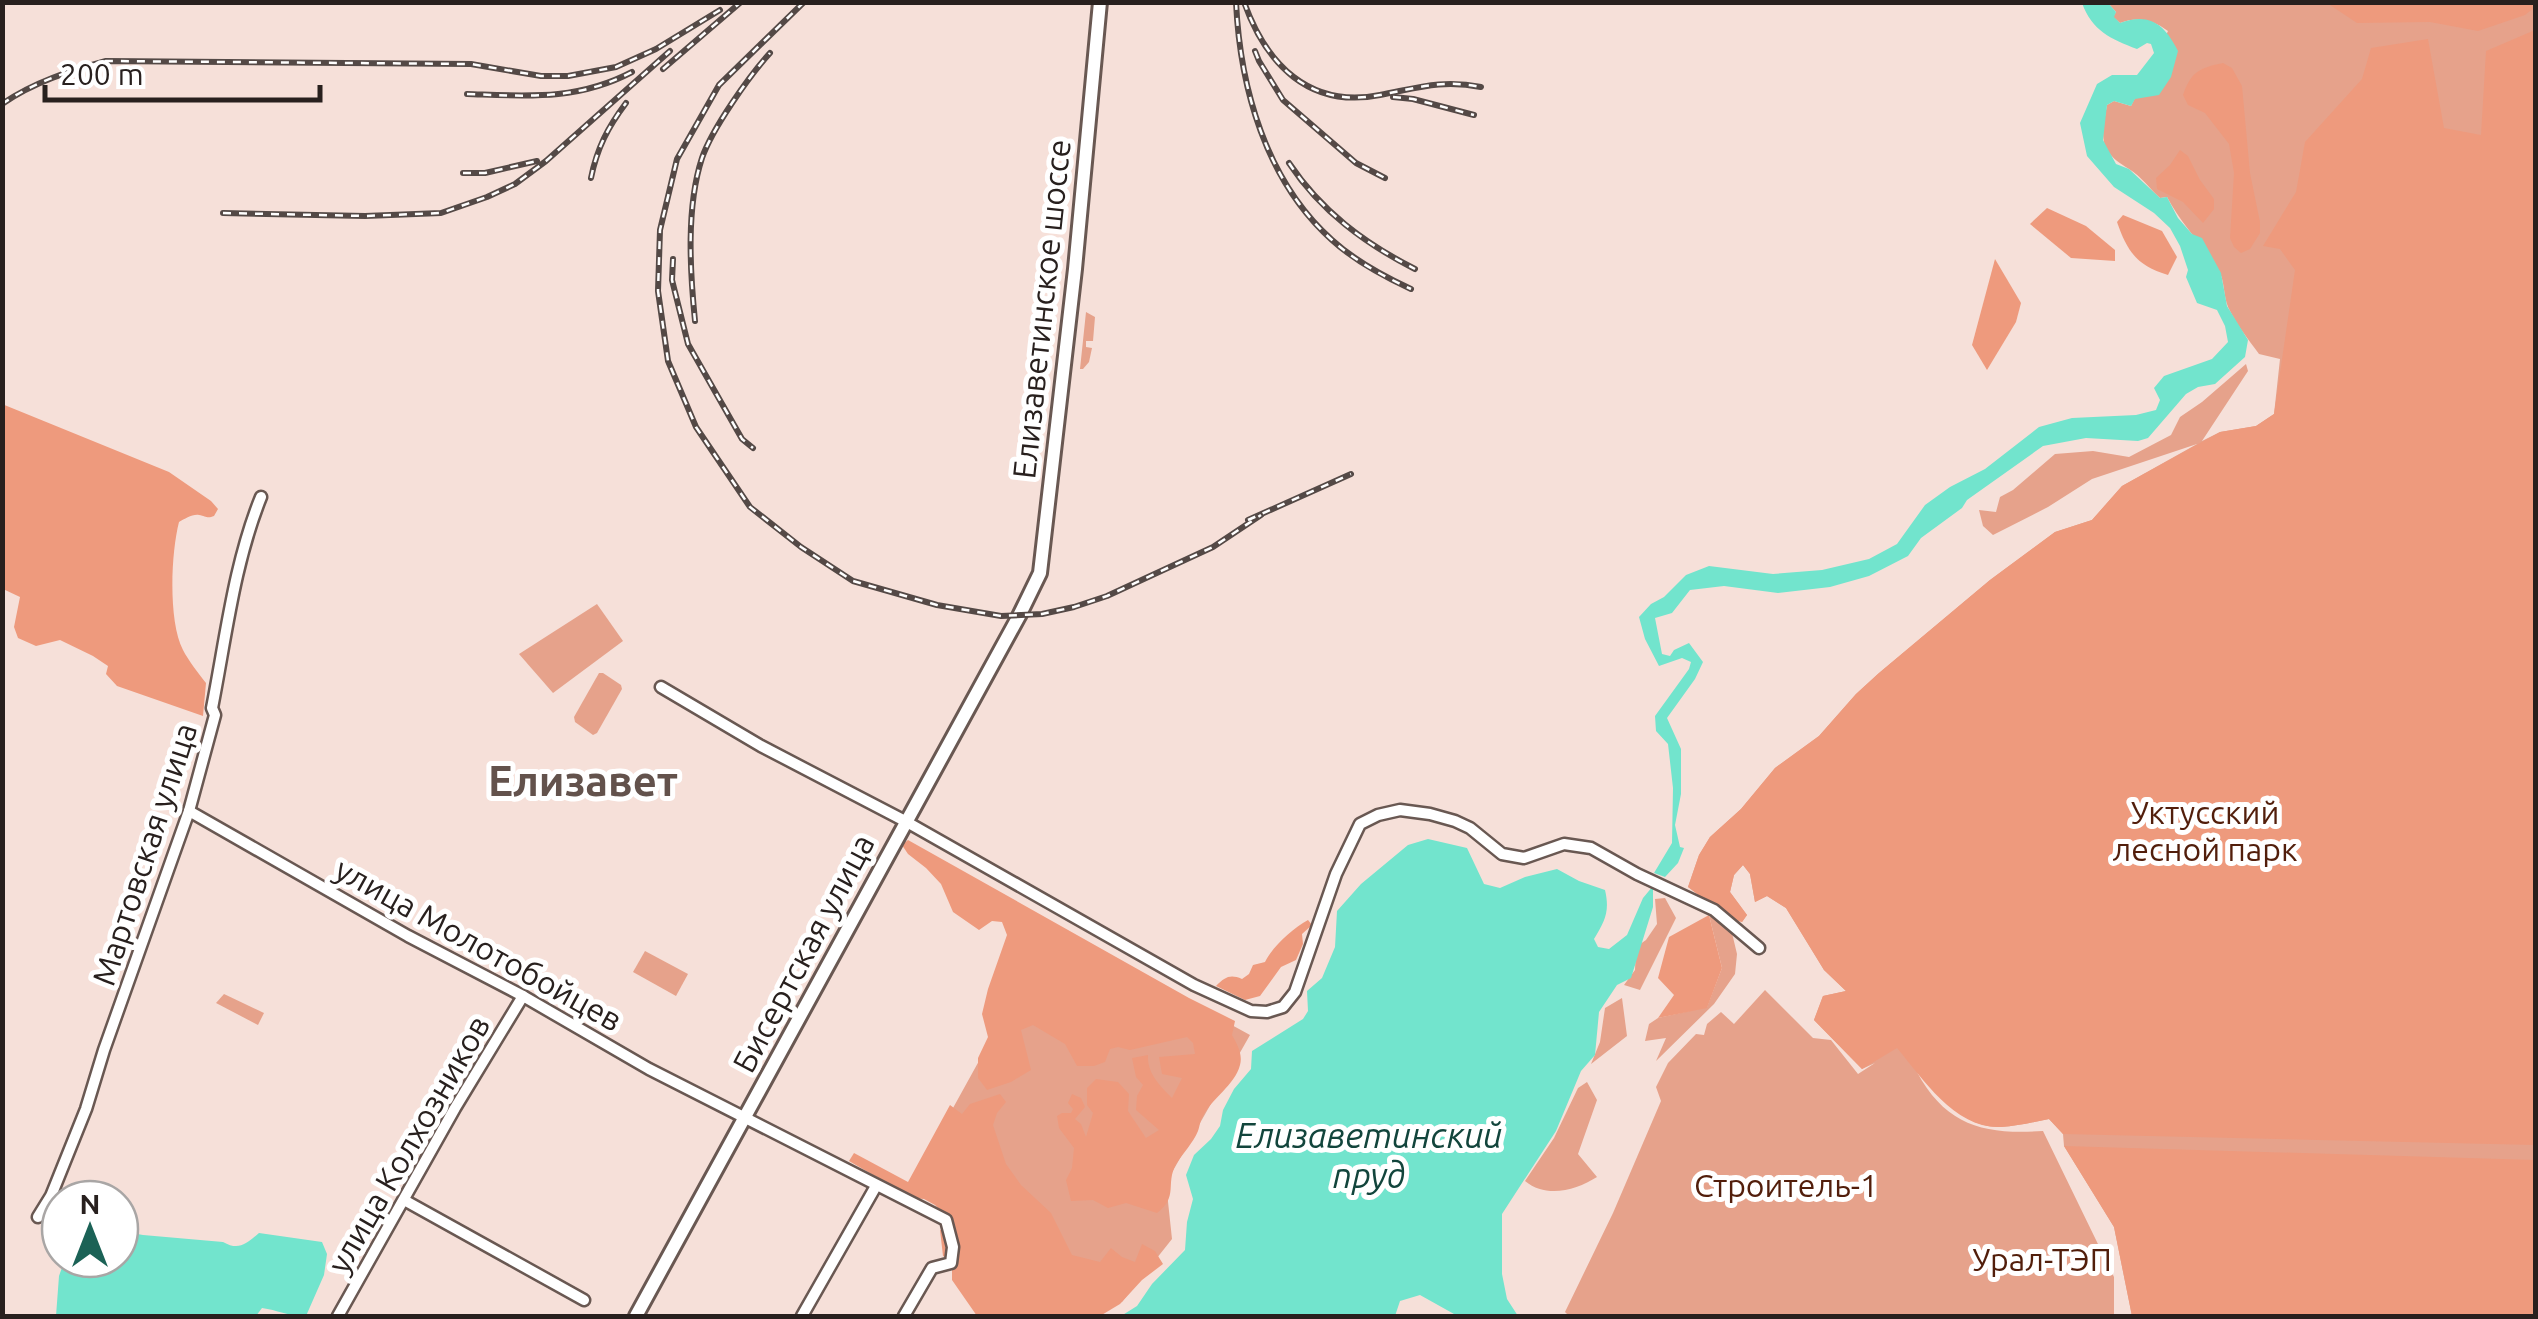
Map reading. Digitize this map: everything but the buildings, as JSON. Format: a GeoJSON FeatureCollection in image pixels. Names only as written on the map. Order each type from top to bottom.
{"type":"FeatureCollection","features":[{"type":"Feature","properties":{"kind":"main road","name":"Елизаветинское шоссе"},"geometry":{"type":"LineString","coordinates":[[1019,616],[1040,573],[1075,269],[1100,2]]}},
{"type":"Feature","properties":{"kind":"main road","name":"Бисертская улица"},"geometry":{"type":"LineString","coordinates":[[636,1316],[1019,616]]}},
{"type":"Feature","properties":{"kind":"street","name":"Мартовская улица"},"geometry":{"type":"LineString","coordinates":[[38,1217],[51,1196],[86,1109],[189,811],[216,715],[212,708],[240,560],[262,497]]}},
{"type":"Feature","properties":{"kind":"street"},"geometry":{"type":"LineString","coordinates":[[661,687],[1194,986],[1251,1011],[1283,1007],[1295,992],[1336,874],[1360,824],[1400,810],[1455,821],[1502,854],[1524,858],[1564,844],[1591,848],[1714,910],[1759,948]]}},
{"type":"Feature","properties":{"kind":"street","name":"улица Молотобойцев"},"geometry":{"type":"LineString","coordinates":[[189,811],[649,1068],[946,1220],[954,1248],[951,1263],[932,1268],[904,1316]]}},
{"type":"Feature","properties":{"kind":"street","name":"улица Колхозников"},"geometry":{"type":"LineString","coordinates":[[338,1316],[523,996]]}},
{"type":"Feature","properties":{"kind":"street"},"geometry":{"type":"LineString","coordinates":[[802,1316],[876,1186]]}},
{"type":"Feature","properties":{"kind":"street"},"geometry":{"type":"LineString","coordinates":[[404,1200],[584,1300]]}},
{"type":"Feature","properties":{"kind":"green space"},"geometry":{"type":"Polygon","coordinates":[[[2535,2],[2535,7],[2525,15],[2478,31],[2430,22],[2357,23],[2327,3],[2535,2]]]}},
{"type":"Feature","properties":{"kind":"green space","name":"Уктусский лесной парк"},"geometry":{"type":"Polygon","coordinates":[[[2108,3],[2535,3],[2535,1316],[2132,1316],[2114,1227],[2064,1146],[2063,1134],[2049,1119],[2001,1127],[1964,1117],[1917,1072],[1941,1105],[1969,1123],[2003,1131],[2043,1131],[2114,1277],[2114,1316],[1569,1316],[1565,1312],[1661,1101],[1656,1087],[1668,1063],[1696,1034],[1704,1035],[1707,1024],[1721,1012],[1734,1024],[1765,990],[1813,1038],[1831,1040],[1858,1074],[1875,1063],[1862,1069],[1814,1020],[1823,996],[1846,991],[1824,970],[1786,908],[1767,896],[1755,902],[1750,874],[1743,865],[1734,875],[1730,892],[1747,915],[1742,922],[1688,887],[1710,837],[1741,809],[1775,768],[1819,736],[1879,673],[1990,580],[2055,532],[2092,520],[2122,486],[2197,444],[2092,479],[1993,535],[1983,526],[1979,510],[1996,512],[2000,497],[2055,454],[2093,451],[2129,457],[2171,435],[2180,417],[2246,364],[2248,371],[2202,441],[2220,432],[2256,426],[2274,414],[2280,359],[2259,354],[2242,331],[2228,307],[2218,269],[2167,197],[2160,198],[2112,156],[2104,143],[2107,105],[2114,101],[2131,106],[2168,31],[2145,20],[2120,23],[2108,3]]]}},
{"type":"Feature","properties":{"kind":"green space","name":"Уктусский лесной парк"},"geometry":{"type":"Polygon","coordinates":[[[2535,30],[2535,1145],[2063,1134],[2049,1119],[2001,1127],[1969,1120],[1955,1111],[1897,1048],[1862,1069],[1814,1020],[1823,996],[1846,991],[1824,970],[1786,908],[1767,896],[1755,902],[1750,874],[1743,865],[1734,875],[1730,892],[1747,915],[1742,922],[1729,919],[1688,887],[1710,837],[1741,809],[1775,768],[1819,736],[1879,673],[1990,580],[2055,532],[2092,520],[2122,486],[2220,432],[2256,426],[2274,414],[2295,270],[2280,249],[2263,246],[2296,192],[2305,142],[2362,79],[2371,48],[2428,39],[2444,128],[2481,135],[2486,51],[2535,30]]]}},
{"type":"Feature","properties":{"kind":"green space"},"geometry":{"type":"Polygon","coordinates":[[[2223,63],[2232,68],[2242,86],[2250,173],[2260,222],[2260,233],[2250,249],[2241,253],[2230,238],[2234,173],[2229,144],[2205,113],[2188,105],[2183,95],[2197,72],[2223,63]]]}},
{"type":"Feature","properties":{"kind":"green space"},"geometry":{"type":"Polygon","coordinates":[[[2180,150],[2188,156],[2214,199],[2214,209],[2203,223],[2183,202],[2157,189],[2156,178],[2180,150]]]}},
{"type":"Feature","properties":{"kind":"green space"},"geometry":{"type":"Polygon","coordinates":[[[2047,208],[2086,226],[2115,250],[2115,261],[2071,258],[2030,224],[2047,208]]]}},
{"type":"Feature","properties":{"kind":"green space"},"geometry":{"type":"Polygon","coordinates":[[[2123,215],[2162,231],[2177,257],[2168,275],[2148,267],[2129,249],[2117,222],[2123,215]]]}},
{"type":"Feature","properties":{"kind":"green space"},"geometry":{"type":"Polygon","coordinates":[[[1995,259],[2021,303],[2016,322],[1987,370],[1972,345],[1995,259]]]}},
{"type":"Feature","properties":{"kind":"green space"},"geometry":{"type":"Polygon","coordinates":[[[1086,312],[1095,317],[1093,341],[1086,341],[1086,347],[1092,348],[1089,362],[1080,369],[1086,312]]]}},
{"type":"Feature","properties":{"kind":"green space"},"geometry":{"type":"Polygon","coordinates":[[[2,404],[169,472],[218,509],[212,517],[194,515],[179,522],[174,551],[175,622],[185,654],[206,683],[203,716],[117,686],[106,674],[108,666],[60,640],[36,646],[18,638],[14,627],[20,597],[3,589],[2,404]]]}},
{"type":"Feature","properties":{"kind":"green space"},"geometry":{"type":"Polygon","coordinates":[[[597,604],[623,641],[553,693],[519,654],[597,604]]]}},
{"type":"Feature","properties":{"kind":"green space"},"geometry":{"type":"Polygon","coordinates":[[[599,673],[622,689],[593,735],[574,717],[599,673]]]}},
{"type":"Feature","properties":{"kind":"green space"},"geometry":{"type":"Polygon","coordinates":[[[908,840],[1235,1021],[1232,1035],[1239,1049],[1240,1065],[1207,1110],[1176,1164],[1170,1196],[1157,1213],[1126,1203],[1108,1208],[1093,1200],[1071,1201],[1066,1180],[1074,1148],[1059,1128],[1057,1116],[1071,1113],[1073,1109],[1068,1103],[1072,1094],[1081,1098],[1085,1107],[1075,1119],[1086,1137],[1093,1113],[1087,1105],[1087,1088],[1096,1079],[1118,1082],[1129,1094],[1128,1111],[1146,1138],[1159,1130],[1136,1110],[1143,1085],[1136,1077],[1132,1058],[1148,1055],[1152,1073],[1172,1098],[1182,1078],[1162,1074],[1159,1057],[1195,1054],[1193,1043],[1187,1037],[1130,1050],[1118,1047],[1110,1049],[1105,1062],[1077,1066],[1065,1044],[1033,1025],[1021,1030],[1031,1070],[987,1090],[978,1078],[978,1058],[988,1037],[982,1014],[1007,935],[1002,922],[992,921],[979,930],[953,912],[941,884],[902,845],[908,840]]]}},
{"type":"Feature","properties":{"kind":"green space"},"geometry":{"type":"Polygon","coordinates":[[[1665,898],[1676,918],[1640,990],[1624,985],[1635,970],[1636,947],[1657,924],[1655,899],[1665,898]]]}},
{"type":"Feature","properties":{"kind":"green space"},"geometry":{"type":"Polygon","coordinates":[[[1709,915],[1732,933],[1737,954],[1735,974],[1714,1004],[1656,1061],[1666,1038],[1645,1041],[1649,1024],[1658,1018],[1707,1007],[1722,968],[1709,915]]]}},
{"type":"Feature","properties":{"kind":"green space"},"geometry":{"type":"Polygon","coordinates":[[[1709,915],[1722,968],[1707,1008],[1658,1018],[1674,995],[1658,978],[1669,937],[1709,915]]]}},
{"type":"Feature","properties":{"kind":"green space"},"geometry":{"type":"Polygon","coordinates":[[[1308,920],[1312,925],[1302,934],[1303,944],[1296,960],[1281,967],[1260,996],[1245,1000],[1216,986],[1228,977],[1242,979],[1249,974],[1253,965],[1265,962],[1284,938],[1308,920]]]}},
{"type":"Feature","properties":{"kind":"green space"},"geometry":{"type":"Polygon","coordinates":[[[1053,927],[1250,1035],[1166,1183],[1172,1239],[1122,1302],[1105,1307],[911,1184],[1053,927]]]}},
{"type":"Feature","properties":{"kind":"green space"},"geometry":{"type":"Polygon","coordinates":[[[645,951],[688,974],[676,996],[633,972],[645,951]]]}},
{"type":"Feature","properties":{"kind":"green space"},"geometry":{"type":"Polygon","coordinates":[[[224,994],[264,1013],[258,1025],[216,1003],[224,994]]]}},
{"type":"Feature","properties":{"kind":"green space"},"geometry":{"type":"Polygon","coordinates":[[[1622,998],[1627,1036],[1591,1064],[1600,1042],[1605,1008],[1622,998]]]}},
{"type":"Feature","properties":{"kind":"green space"},"geometry":{"type":"Polygon","coordinates":[[[1587,1082],[1597,1100],[1578,1154],[1597,1177],[1561,1191],[1534,1187],[1525,1181],[1554,1138],[1578,1088],[1587,1082]]]}},
{"type":"Feature","properties":{"kind":"green space"},"geometry":{"type":"Polygon","coordinates":[[[1000,1094],[1006,1102],[993,1125],[1006,1164],[1021,1185],[1051,1213],[1072,1255],[1100,1262],[1111,1248],[1135,1262],[1142,1244],[1155,1251],[1163,1264],[1120,1304],[1100,1316],[977,1316],[952,1280],[952,1261],[943,1256],[940,1230],[946,1231],[949,1219],[935,1205],[885,1185],[849,1161],[854,1153],[908,1182],[950,1105],[962,1114],[970,1104],[1000,1094]]]}},
{"type":"Feature","properties":{"kind":"green space"},"geometry":{"type":"Polygon","coordinates":[[[2064,1146],[2535,1160],[2535,1316],[2132,1316],[2114,1227],[2064,1146]]]}},
{"type":"Feature","properties":{"kind":"water"},"geometry":{"type":"Polygon","coordinates":[[[2082,3],[2108,3],[2120,23],[2140,19],[2155,23],[2168,34],[2178,51],[2171,77],[2159,95],[2135,99],[2131,106],[2114,101],[2107,105],[2103,140],[2116,164],[2129,169],[2160,198],[2167,197],[2178,218],[2192,234],[2202,238],[2221,273],[2227,306],[2248,340],[2245,357],[2215,384],[2186,394],[2148,438],[2086,438],[2043,446],[1967,500],[1921,538],[1908,556],[1869,576],[1830,587],[1778,593],[1724,586],[1690,590],[1672,613],[1655,618],[1662,654],[1670,656],[1689,643],[1703,662],[1667,718],[1681,749],[1681,794],[1675,825],[1680,847],[1684,848],[1678,863],[1665,877],[1654,873],[1672,843],[1673,788],[1668,744],[1656,731],[1655,716],[1691,662],[1682,658],[1659,666],[1639,617],[1651,604],[1686,575],[1709,566],[1773,574],[1822,570],[1869,559],[1897,544],[1925,505],[1985,469],[2039,427],[2072,418],[2136,415],[2156,410],[2160,400],[2154,388],[2164,376],[2212,359],[2228,342],[2217,310],[2197,303],[2186,277],[2188,270],[2180,246],[2170,228],[2114,187],[2087,156],[2080,123],[2097,84],[2112,75],[2137,75],[2154,53],[2151,44],[2137,49],[2104,33],[2091,21],[2082,3]]]}},
{"type":"Feature","properties":{"kind":"water","name":"Елизаветинский пруд"},"geometry":{"type":"Polygon","coordinates":[[[1428,839],[1467,848],[1484,884],[1500,888],[1557,869],[1605,890],[1606,916],[1594,939],[1598,947],[1609,949],[1627,935],[1643,898],[1653,886],[1653,907],[1631,978],[1617,985],[1599,1012],[1595,1055],[1581,1071],[1556,1131],[1502,1214],[1502,1274],[1507,1299],[1518,1316],[1454,1314],[1420,1295],[1400,1301],[1395,1316],[1121,1316],[1137,1306],[1185,1250],[1193,1199],[1186,1175],[1194,1155],[1220,1126],[1234,1089],[1251,1069],[1252,1051],[1303,1019],[1308,1011],[1307,991],[1322,978],[1335,947],[1337,911],[1361,884],[1408,845],[1428,839]]]}},
{"type":"Feature","properties":{"kind":"water"},"geometry":{"type":"Polygon","coordinates":[[[259,1233],[322,1242],[327,1254],[324,1275],[306,1316],[262,1308],[256,1316],[56,1316],[59,1279],[140,1279],[140,1234],[238,1246],[259,1233]]]}},
{"type":"Feature","properties":{"kind":"railway"},"geometry":{"type":"LineString","coordinates":[[663,69],[741,2]]}},
{"type":"Feature","properties":{"kind":"railway"},"geometry":{"type":"LineString","coordinates":[[804,2],[719,85],[677,159],[660,230],[658,291],[668,361],[696,427],[750,507],[853,581],[937,605],[1001,616],[1042,614],[1107,596],[1213,547],[1261,515]]}},
{"type":"Feature","properties":{"kind":"railway"},"geometry":{"type":"LineString","coordinates":[[1236,2],[1251,100],[1261,131],[1290,190],[1341,248],[1411,289]]}},
{"type":"Feature","properties":{"kind":"railway"},"geometry":{"type":"LineString","coordinates":[[1244,2],[1253,24],[1278,62],[1312,88],[1355,98],[1442,84],[1481,87]]}},
{"type":"Feature","properties":{"kind":"railway"},"geometry":{"type":"LineString","coordinates":[[2,104],[52,78],[106,61],[471,64],[541,76],[568,76],[616,67],[656,49],[720,10]]}},
{"type":"Feature","properties":{"kind":"railway"},"geometry":{"type":"LineString","coordinates":[[223,213],[441,213],[487,197],[515,184],[546,161],[670,51]]}},
{"type":"Feature","properties":{"kind":"railway"},"geometry":{"type":"LineString","coordinates":[[1255,51],[1283,100],[1356,163],[1385,178]]}},
{"type":"Feature","properties":{"kind":"railway"},"geometry":{"type":"LineString","coordinates":[[695,321],[691,218],[702,158],[732,103],[770,53]]}},
{"type":"Feature","properties":{"kind":"railway"},"geometry":{"type":"LineString","coordinates":[[467,94],[531,96],[571,92],[632,72]]}},
{"type":"Feature","properties":{"kind":"railway"},"geometry":{"type":"LineString","coordinates":[[1393,97],[1474,115]]}},
{"type":"Feature","properties":{"kind":"railway"},"geometry":{"type":"LineString","coordinates":[[591,178],[604,138],[626,103]]}},
{"type":"Feature","properties":{"kind":"railway"},"geometry":{"type":"LineString","coordinates":[[463,173],[485,173],[537,161]]}},
{"type":"Feature","properties":{"kind":"railway"},"geometry":{"type":"LineString","coordinates":[[1289,163],[1315,196],[1345,224],[1415,269]]}},
{"type":"Feature","properties":{"kind":"railway"},"geometry":{"type":"LineString","coordinates":[[673,259],[672,280],[688,344],[742,439],[753,448]]}},
{"type":"Feature","properties":{"kind":"railway"},"geometry":{"type":"LineString","coordinates":[[1248,520],[1351,474]]}},
{"type":"Feature","properties":{"kind":"district","name":"Елизавет"},"geometry":{"type":"Point","coordinates":[583,780]}},
{"type":"Feature","properties":{"kind":"park label","name":"Строитель-1"},"geometry":{"type":"Point","coordinates":[1786,1185]}},
{"type":"Feature","properties":{"kind":"park label","name":"Урал-ТЭП"},"geometry":{"type":"Point","coordinates":[2042,1259]}}]}
